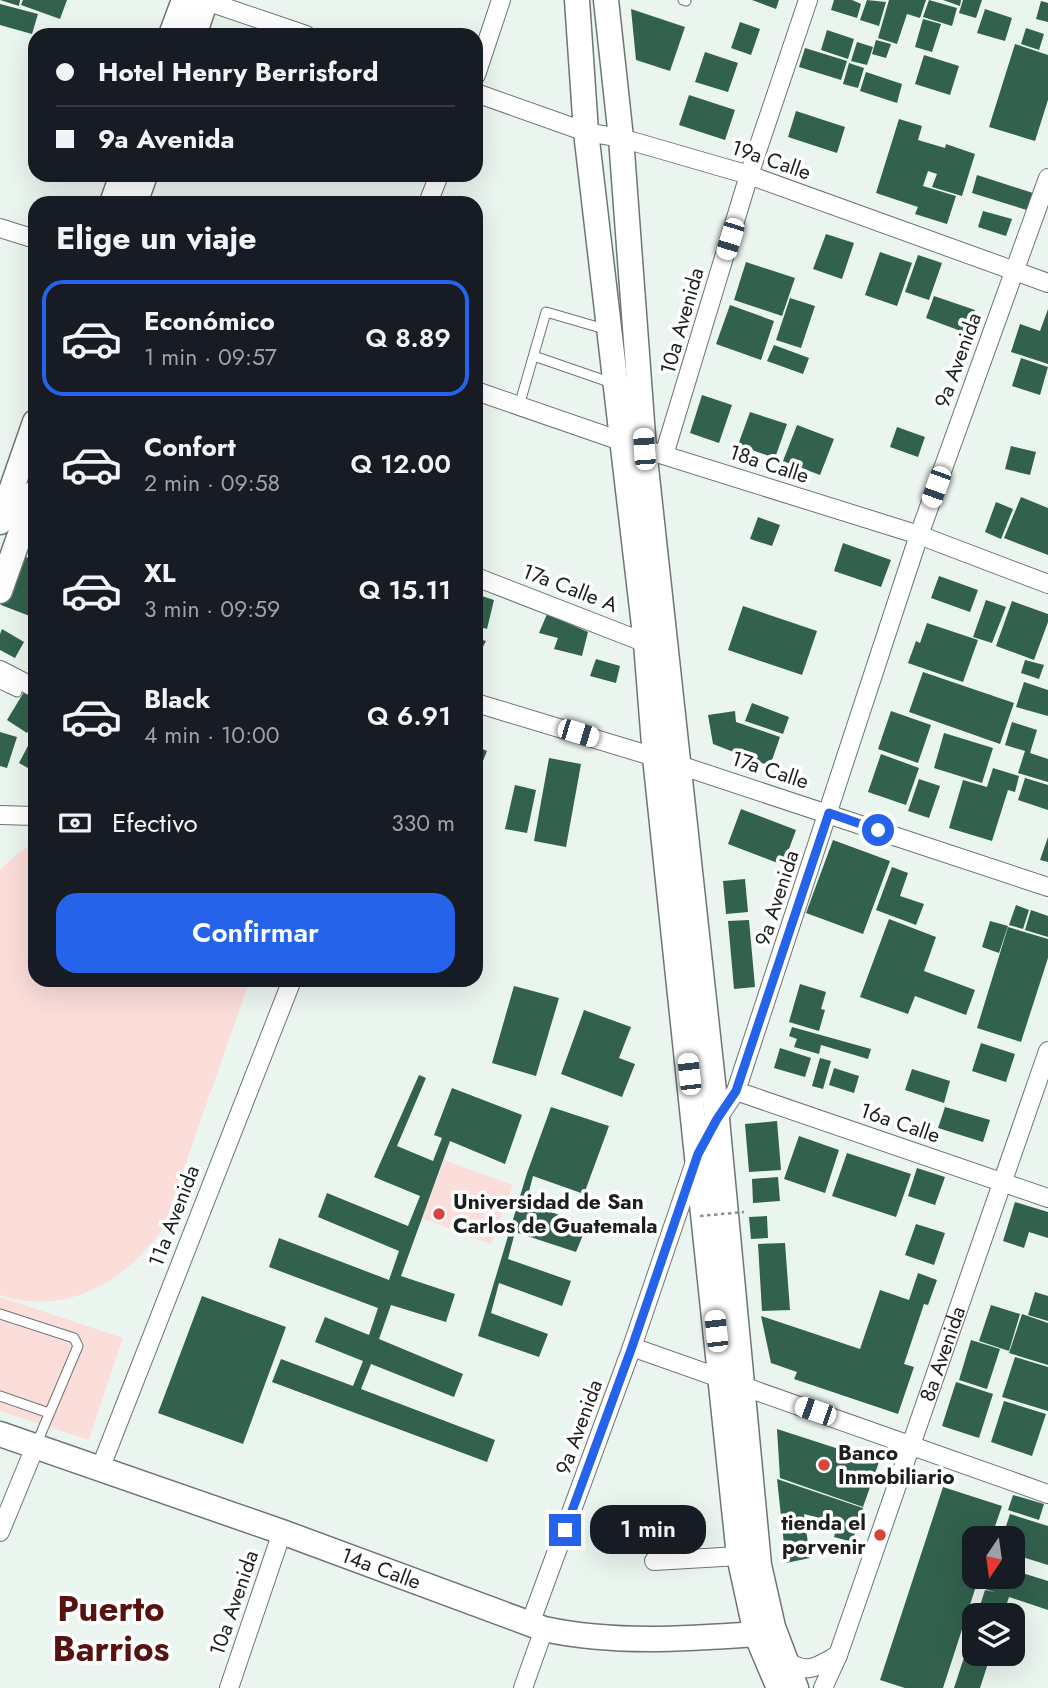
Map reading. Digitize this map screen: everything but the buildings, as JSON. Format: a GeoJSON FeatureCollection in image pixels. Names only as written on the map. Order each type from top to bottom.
{"type":"FeatureCollection","features":[{"type":"Feature","properties":{"kind":"main road"},"geometry":{"type":"LineString","coordinates":[[177,28],[200,0]]}},
{"type":"Feature","properties":{"kind":"main road"},"geometry":{"type":"LineString","coordinates":[[195,28],[200,0]]}},
{"type":"Feature","properties":{"kind":"main road"},"geometry":{"type":"LineString","coordinates":[[578,0],[586,132],[616,384],[644,448],[646,643],[666,760],[717,1119],[739,1556],[765,1631],[779,1688]]}},
{"type":"Feature","properties":{"kind":"main road"},"geometry":{"type":"LineString","coordinates":[[606,0],[621,138],[666,760],[698,1154],[760,1565],[765,1631],[786,1660],[796,1688]]}},
{"type":"Feature","properties":{"kind":"main road"},"geometry":{"type":"LineString","coordinates":[[0,591],[28,459]]}},
{"type":"Feature","properties":{"kind":"main road"},"geometry":{"type":"LineString","coordinates":[[14,533],[28,506]]}},
{"type":"Feature","properties":{"kind":"main road","name":"14a Calle"},"geometry":{"type":"LineString","coordinates":[[0,1434],[282,1532],[537,1627],[573,1635],[662,1640],[765,1631]]}},
{"type":"Feature","properties":{"kind":"street"},"geometry":{"type":"LineString","coordinates":[[200,0],[285,28]]}},
{"type":"Feature","properties":{"kind":"street"},"geometry":{"type":"LineString","coordinates":[[483,54],[501,0]]}},
{"type":"Feature","properties":{"kind":"street","name":"10a Avenida"},"geometry":{"type":"LineString","coordinates":[[644,448],[748,175],[808,0]]}},
{"type":"Feature","properties":{"kind":"street","name":"19a Calle"},"geometry":{"type":"LineString","coordinates":[[483,95],[586,132],[621,138],[748,175],[1048,283]]}},
{"type":"Feature","properties":{"kind":"street","name":"9a Avenida"},"geometry":{"type":"LineString","coordinates":[[523,1688],[537,1627],[698,1154],[736,1091],[919,535],[1048,178]]}},
{"type":"Feature","properties":{"kind":"street"},"geometry":{"type":"LineString","coordinates":[[0,228],[28,237]]}},
{"type":"Feature","properties":{"kind":"street","name":"18a Calle"},"geometry":{"type":"LineString","coordinates":[[483,393],[644,448],[919,535],[1048,584]]}},
{"type":"Feature","properties":{"kind":"street","name":"17a Calle A"},"geometry":{"type":"LineString","coordinates":[[483,580],[646,643]]}},
{"type":"Feature","properties":{"kind":"street"},"geometry":{"type":"LineString","coordinates":[[0,670],[26,690]]}},
{"type":"Feature","properties":{"kind":"street","name":"17a Calle"},"geometry":{"type":"LineString","coordinates":[[483,705],[666,760],[1048,887]]}},
{"type":"Feature","properties":{"kind":"street"},"geometry":{"type":"LineString","coordinates":[[0,815],[28,816]]}},
{"type":"Feature","properties":{"kind":"street"},"geometry":{"type":"LineString","coordinates":[[280,987],[283,999]]}},
{"type":"Feature","properties":{"kind":"street","name":"11a Avenida"},"geometry":{"type":"LineString","coordinates":[[100,1469],[289,987]]}},
{"type":"Feature","properties":{"kind":"street","name":"8a Avenida"},"geometry":{"type":"LineString","coordinates":[[823,1688],[838,1655],[1048,1051]]}},
{"type":"Feature","properties":{"kind":"street","name":"16a Calle"},"geometry":{"type":"LineString","coordinates":[[736,1091],[1048,1198]]}},
{"type":"Feature","properties":{"kind":"street"},"geometry":{"type":"LineString","coordinates":[[632,1347],[1048,1494]]}},
{"type":"Feature","properties":{"kind":"street"},"geometry":{"type":"LineString","coordinates":[[0,1532],[35,1447]]}},
{"type":"Feature","properties":{"kind":"street","name":"10a Avenida"},"geometry":{"type":"LineString","coordinates":[[229,1688],[282,1532]]}},
{"type":"Feature","properties":{"kind":"street"},"geometry":{"type":"LineString","coordinates":[[654,1561],[739,1556]]}},
{"type":"Feature","properties":{"kind":"street"},"geometry":{"type":"LineString","coordinates":[[786,1660],[795,1667],[811,1668],[838,1655]]}},
{"type":"Feature","properties":{"kind":"lane"},"geometry":{"type":"LineString","coordinates":[[519,406],[546,312],[610,331]]}},
{"type":"Feature","properties":{"kind":"lane"},"geometry":{"type":"LineString","coordinates":[[534,356],[616,384]]}},
{"type":"Feature","properties":{"kind":"lane"},"geometry":{"type":"LineString","coordinates":[[0,684],[26,690]]}},
{"type":"Feature","properties":{"kind":"lane"},"geometry":{"type":"LineString","coordinates":[[0,1314],[74,1338],[78,1346],[35,1447]]}},
{"type":"Feature","properties":{"kind":"lane"},"geometry":{"type":"LineString","coordinates":[[0,1396],[49,1413]]}},
{"type":"Feature","properties":{"kind":"path"},"geometry":{"type":"LineString","coordinates":[[700,1216],[744,1212]]}},
{"type":"Feature","properties":{"kind":"shaded area"},"geometry":{"type":"Polygon","coordinates":[[[28,847],[28,987],[248,987],[163,1228],[132,1264],[113,1278],[93,1290],[48,1301],[24,1301],[0,1295],[0,870],[28,847]]]}},
{"type":"Feature","properties":{"kind":"shaded area"},"geometry":{"type":"Polygon","coordinates":[[[444,1160],[513,1185],[491,1244],[422,1218],[444,1160]]]}},
{"type":"Feature","properties":{"kind":"shaded area"},"geometry":{"type":"Polygon","coordinates":[[[0,1297],[123,1338],[89,1440],[0,1411],[0,1297]]]}},
{"type":"Feature","properties":{"kind":"place","name":"Universidad de San Carlos de Guatemala"},"geometry":{"type":"Point","coordinates":[439,1214]}},
{"type":"Feature","properties":{"kind":"place","name":"Banco Inmobiliario"},"geometry":{"type":"Point","coordinates":[824,1465]}},
{"type":"Feature","properties":{"kind":"place","name":"tienda el porvenir"},"geometry":{"type":"Point","coordinates":[880,1535]}},
{"type":"Feature","properties":{"kind":"district","name":"Puerto Barrios"},"geometry":{"type":"Point","coordinates":[111,1629]}},
{"type":"Feature","properties":{"kind":"route"},"geometry":{"type":"LineString","coordinates":[[565,1530],[632,1347],[698,1154],[736,1091],[829,813],[878,830]]}}]}
